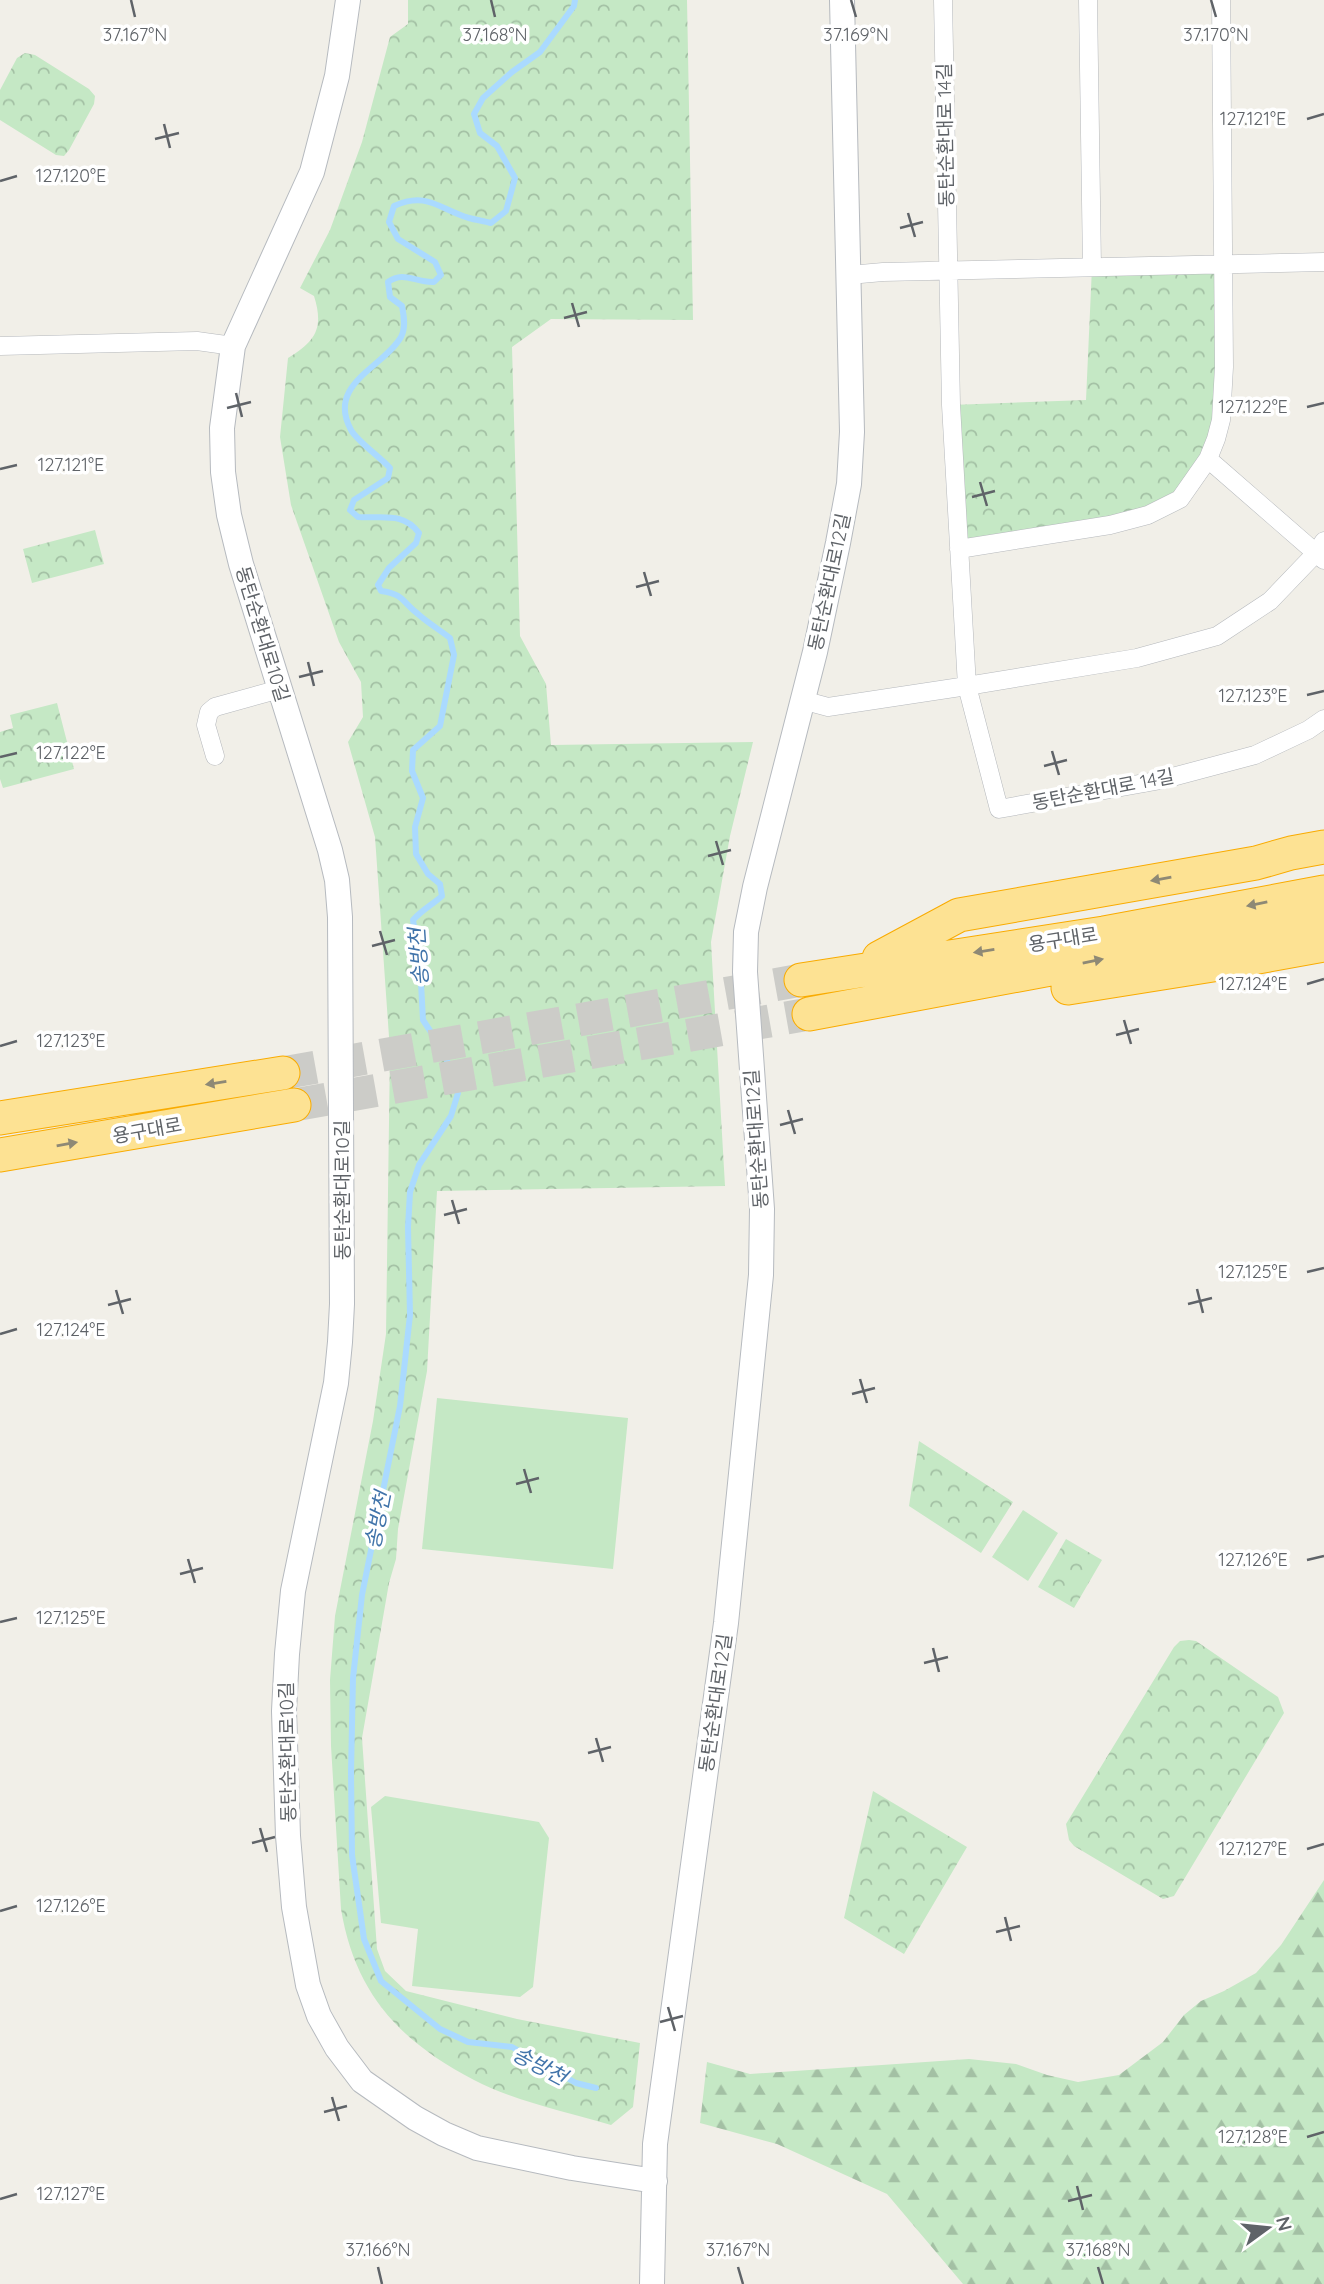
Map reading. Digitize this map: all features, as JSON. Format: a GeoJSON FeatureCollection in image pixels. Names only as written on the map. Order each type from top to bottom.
{"type":"FeatureCollection","features":[{"type":"Feature","properties":{"kind":"highway"},"geometry":{"type":"LineString","coordinates":[[857,970],[959,915],[1256,863],[1324,841]]}},
{"type":"Feature","properties":{"kind":"highway"},"geometry":{"type":"LineString","coordinates":[[1291,853],[1324,847]]}},
{"type":"Feature","properties":{"kind":"highway","name":"용구대로"},"geometry":{"type":"LineString","coordinates":[[801,980],[1104,933],[1324,892]]}},
{"type":"Feature","properties":{"kind":"highway","name":"용구대로"},"geometry":{"type":"LineString","coordinates":[[809,1014],[1324,918]]}},
{"type":"Feature","properties":{"kind":"highway"},"geometry":{"type":"LineString","coordinates":[[857,1005],[953,1007],[1324,945]]}},
{"type":"Feature","properties":{"kind":"highway"},"geometry":{"type":"LineString","coordinates":[[1219,964],[1324,954]]}},
{"type":"Feature","properties":{"kind":"highway","name":"용구대로"},"geometry":{"type":"LineString","coordinates":[[0,1118],[283,1073]]}},
{"type":"Feature","properties":{"kind":"highway","name":"용구대로"},"geometry":{"type":"LineString","coordinates":[[0,1155],[294,1105]]}},
{"type":"Feature","properties":{"kind":"street","name":"동탄순환대로10길"},"geometry":{"type":"LineString","coordinates":[[348,0],[337,76],[312,172],[233,346],[222,428],[223,472],[229,515],[241,564],[330,850],[341,917],[342,1304],[336,1383],[293,1591],[284,1711],[284,1769],[294,1907],[308,1985],[319,2016],[337,2048],[362,2081],[415,2118],[477,2148],[572,2168],[655,2181]]}},
{"type":"Feature","properties":{"kind":"street","name":"동탄순환대로12길"},"geometry":{"type":"LineString","coordinates":[[652,2284],[655,2144],[726,1623],[761,1275],[762,1209],[745,972],[746,932],[818,639],[849,484],[852,432],[842,0]]}},
{"type":"Feature","properties":{"kind":"street","name":"동탄순환대로 14길"},"geometry":{"type":"LineString","coordinates":[[943,0],[951,405],[967,686],[999,809],[1161,779],[1255,755],[1308,730],[1324,719]]}},
{"type":"Feature","properties":{"kind":"street"},"geometry":{"type":"LineString","coordinates":[[1088,0],[1092,267]]}},
{"type":"Feature","properties":{"kind":"street"},"geometry":{"type":"LineString","coordinates":[[960,549],[1085,530],[1148,515],[1180,499],[1208,459],[1221,420],[1224,367],[1221,0]]}},
{"type":"Feature","properties":{"kind":"street"},"geometry":{"type":"LineString","coordinates":[[849,275],[948,270],[1324,262]]}},
{"type":"Feature","properties":{"kind":"street"},"geometry":{"type":"LineString","coordinates":[[0,346],[197,341],[233,346]]}},
{"type":"Feature","properties":{"kind":"street"},"geometry":{"type":"LineString","coordinates":[[802,700],[828,707],[967,686],[1137,658],[1217,636],[1270,601],[1321,551],[1208,459]]}},
{"type":"Feature","properties":{"kind":"street"},"geometry":{"type":"LineString","coordinates":[[215,757],[206,725],[209,712],[280,689]]}},
{"type":"Feature","properties":{"kind":"green space"},"geometry":{"type":"Polygon","coordinates":[[[408,0],[687,0],[693,320],[551,319],[512,347],[520,636],[546,684],[551,745],[753,742],[730,836],[711,942],[725,1186],[437,1191],[427,1371],[398,1529],[396,1559],[389,1583],[362,1738],[377,1949],[385,1971],[406,1991],[517,2019],[640,2043],[633,2107],[611,2125],[524,2100],[490,2087],[447,2065],[424,2049],[403,2031],[369,1990],[357,1966],[341,1909],[331,1746],[330,1680],[335,1616],[373,1421],[386,1334],[390,1051],[375,837],[348,742],[363,717],[361,682],[339,642],[291,505],[280,437],[288,358],[305,346],[318,325],[314,296],[300,288],[330,230],[362,142],[390,37],[408,24],[408,0]]]}},
{"type":"Feature","properties":{"kind":"green space"},"geometry":{"type":"Polygon","coordinates":[[[25,53],[35,55],[89,89],[95,96],[94,104],[64,156],[56,155],[0,120],[0,90],[17,58],[25,53]]]}},
{"type":"Feature","properties":{"kind":"green space"},"geometry":{"type":"Polygon","coordinates":[[[1223,264],[1221,420],[1180,499],[1148,515],[959,549],[951,405],[1086,400],[1092,267],[1223,264]]]}},
{"type":"Feature","properties":{"kind":"green space"},"geometry":{"type":"Polygon","coordinates":[[[95,530],[104,564],[32,583],[23,549],[95,530]]]}},
{"type":"Feature","properties":{"kind":"green space"},"geometry":{"type":"Polygon","coordinates":[[[57,703],[74,769],[3,788],[0,779],[0,732],[13,728],[10,715],[57,703]]]}},
{"type":"Feature","properties":{"kind":"green space"},"geometry":{"type":"Polygon","coordinates":[[[437,1398],[628,1418],[613,1569],[422,1549],[437,1398]]]}},
{"type":"Feature","properties":{"kind":"green space"},"geometry":{"type":"Polygon","coordinates":[[[919,1441],[1013,1502],[981,1553],[909,1506],[919,1441]]]}},
{"type":"Feature","properties":{"kind":"green space"},"geometry":{"type":"Polygon","coordinates":[[[1023,1510],[1058,1533],[1028,1581],[992,1557],[1023,1510]]]}},
{"type":"Feature","properties":{"kind":"green space"},"geometry":{"type":"Polygon","coordinates":[[[1066,1539],[1102,1560],[1074,1608],[1038,1587],[1066,1539]]]}},
{"type":"Feature","properties":{"kind":"green space"},"geometry":{"type":"Polygon","coordinates":[[[1180,1641],[1196,1641],[1278,1697],[1284,1713],[1174,1896],[1163,1899],[1074,1846],[1069,1840],[1066,1824],[1174,1647],[1180,1641]]]}},
{"type":"Feature","properties":{"kind":"green space"},"geometry":{"type":"Polygon","coordinates":[[[873,1791],[967,1847],[904,1954],[844,1918],[873,1791]]]}},
{"type":"Feature","properties":{"kind":"green space"},"geometry":{"type":"Polygon","coordinates":[[[385,1796],[539,1822],[549,1838],[533,1987],[520,1997],[412,1986],[418,1929],[381,1923],[371,1807],[385,1796]]]}},
{"type":"Feature","properties":{"kind":"green space"},"geometry":{"type":"Polygon","coordinates":[[[1324,1880],[1324,2284],[963,2284],[887,2194],[777,2144],[700,2123],[707,2062],[750,2074],[969,2059],[1016,2064],[1078,2082],[1119,2075],[1163,2042],[1184,2015],[1201,2001],[1256,1973],[1281,1945],[1324,1880]]]}},
{"type":"Feature","properties":{"kind":"waterway","name":"송방천"},"geometry":{"type":"LineString","coordinates":[[575,0],[574,6],[540,52],[483,98],[474,114],[480,133],[497,146],[515,178],[506,211],[491,223],[469,218],[424,201],[415,200],[394,206],[389,222],[398,239],[435,262],[441,275],[434,282],[405,277],[388,282],[390,297],[402,306],[403,333],[393,348],[360,378],[346,400],[345,414],[351,430],[390,468],[388,478],[354,500],[350,510],[358,517],[399,519],[413,526],[419,533],[416,543],[389,568],[378,585],[381,591],[399,596],[450,638],[454,655],[440,726],[413,750],[412,771],[423,798],[415,827],[416,854],[428,874],[440,884],[442,896],[413,920],[420,964],[423,1020],[444,1052],[458,1093],[451,1116],[419,1165],[410,1192],[410,1315],[400,1406],[362,1595],[353,1678],[351,1772],[352,1855],[364,1939],[381,1981],[440,2029],[468,2042],[512,2047],[576,2083],[596,2088]]}},
{"type":"Feature","properties":{"kind":"tunnel"},"geometry":{"type":"LineString","coordinates":[[283,1073],[801,980]]}},
{"type":"Feature","properties":{"kind":"tunnel"},"geometry":{"type":"LineString","coordinates":[[294,1105],[809,1014]]}}]}
